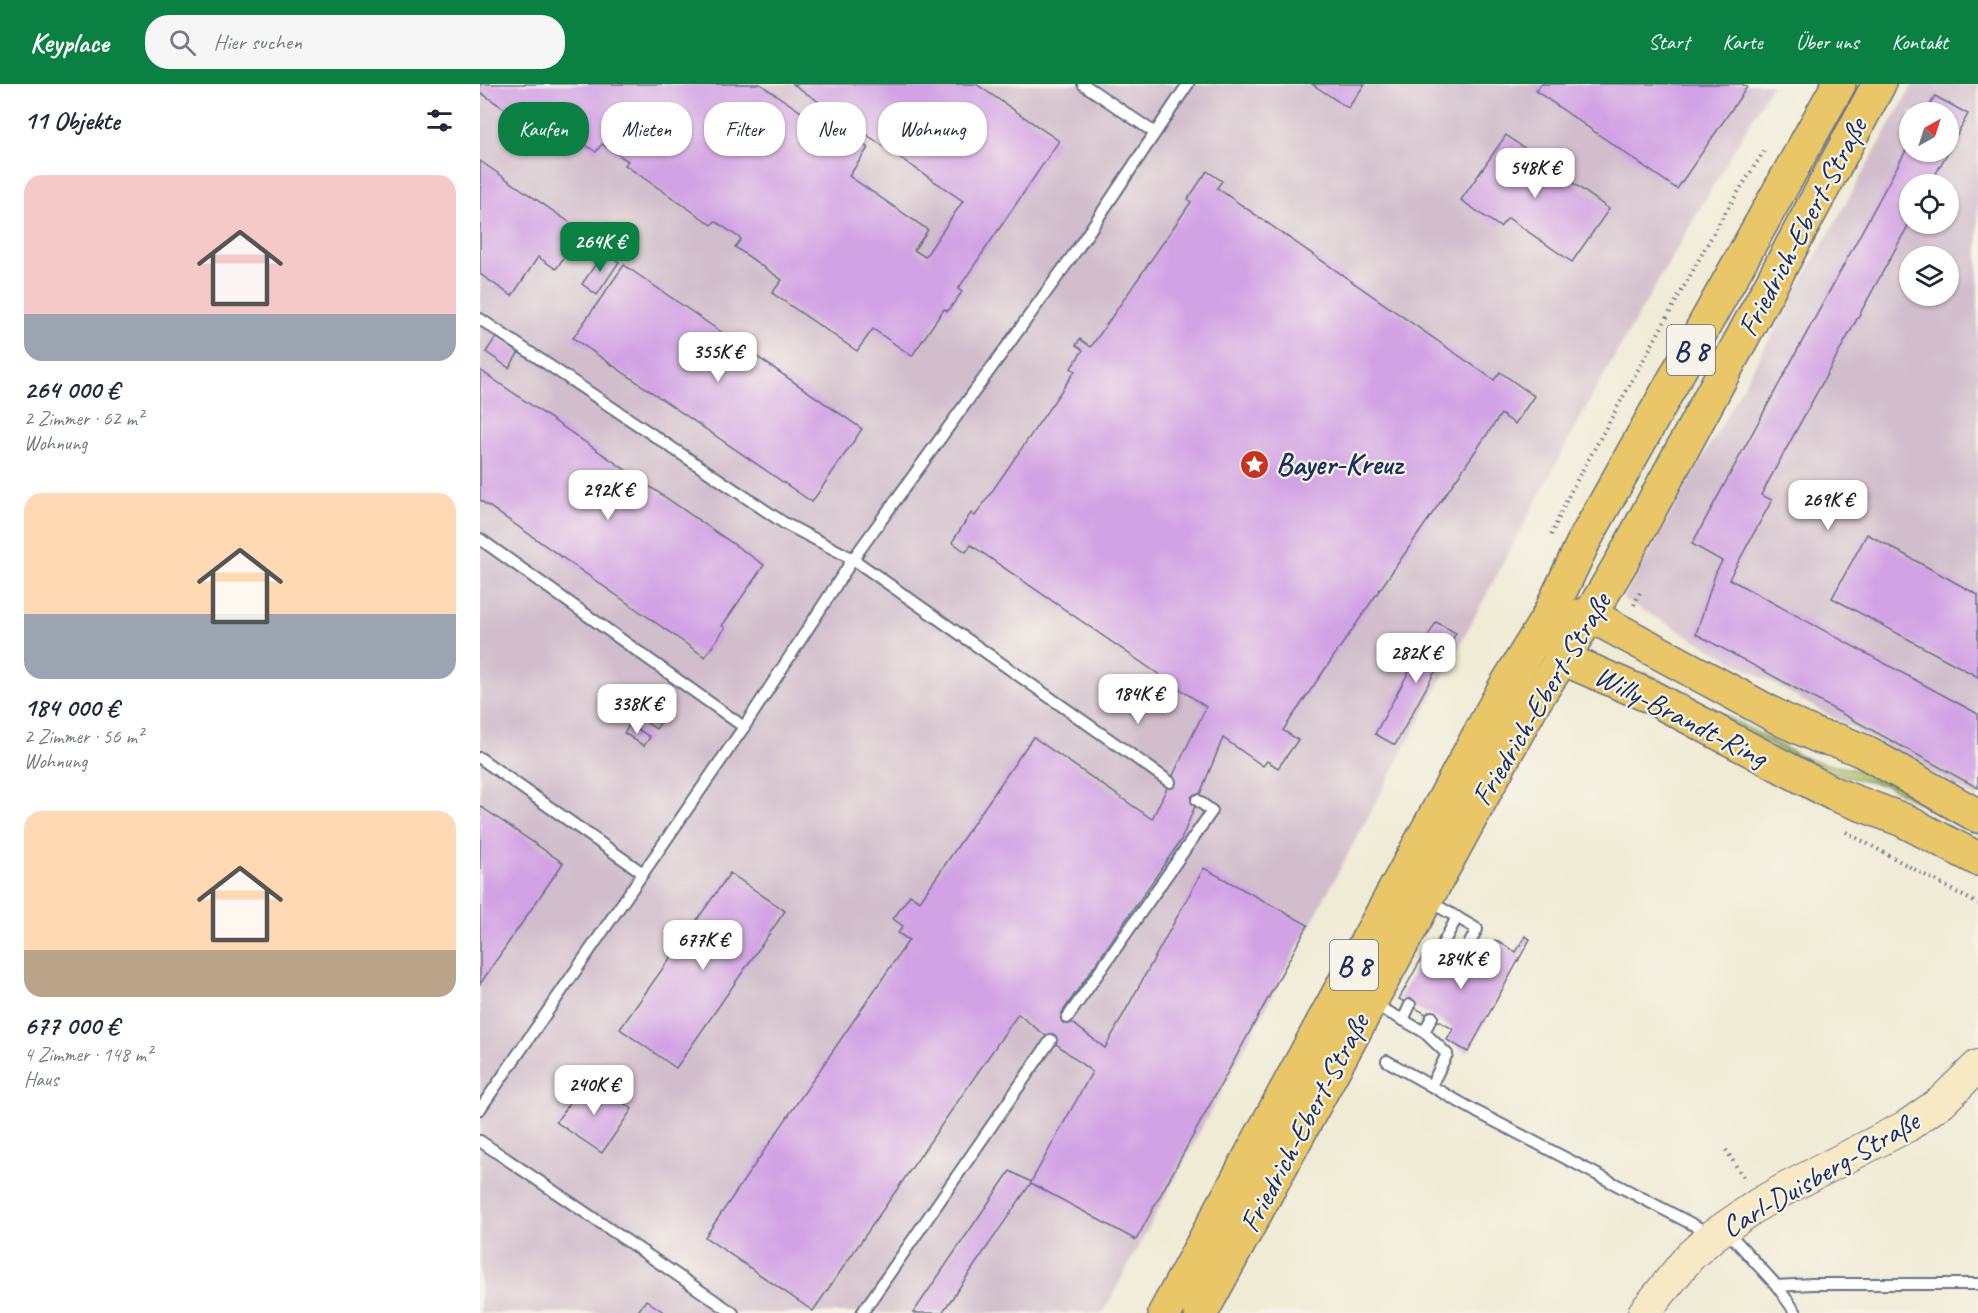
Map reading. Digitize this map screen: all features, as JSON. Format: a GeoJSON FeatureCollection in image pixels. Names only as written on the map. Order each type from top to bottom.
{"type":"FeatureCollection","features":[{"type":"Feature","properties":{"kind":"main road","name":"Friedrich-Ebert-Straße"},"geometry":{"type":"LineString","coordinates":[[1164,1313],[1504,689],[1547,619],[1584,542],[1839,84]]}},
{"type":"Feature","properties":{"kind":"main road","name":"Friedrich-Ebert-Straße"},"geometry":{"type":"LineString","coordinates":[[1201,1313],[1532,705],[1622,561],[1879,84]]}},
{"type":"Feature","properties":{"kind":"main road","name":"Willy-Brandt-Ring"},"geometry":{"type":"LineString","coordinates":[[1978,816],[1863,751],[1839,741],[1820,737],[1785,721],[1590,615],[1547,619],[1562,658],[1649,696],[1834,794],[1903,820],[1978,859]]}},
{"type":"Feature","properties":{"kind":"street","name":"Carl-Duisberg-Straße"},"geometry":{"type":"LineString","coordinates":[[1649,1311],[1690,1256],[1719,1232],[1759,1204],[1907,1126],[1941,1102],[1978,1066]]}},
{"type":"Feature","properties":{"kind":"lane"},"geometry":{"type":"LineString","coordinates":[[1083,84],[1155,133]]}},
{"type":"Feature","properties":{"kind":"lane"},"geometry":{"type":"LineString","coordinates":[[480,1109],[744,727],[853,559],[1076,251],[1188,84]]}},
{"type":"Feature","properties":{"kind":"lane"},"geometry":{"type":"LineString","coordinates":[[480,319],[784,523],[853,559],[1170,782]]}},
{"type":"Feature","properties":{"kind":"lane"},"geometry":{"type":"LineString","coordinates":[[480,539],[744,727]]}},
{"type":"Feature","properties":{"kind":"lane"},"geometry":{"type":"LineString","coordinates":[[480,758],[643,873]]}},
{"type":"Feature","properties":{"kind":"lane"},"geometry":{"type":"LineString","coordinates":[[1067,1018],[1212,811],[1197,800]]}},
{"type":"Feature","properties":{"kind":"lane"},"geometry":{"type":"LineString","coordinates":[[1426,899],[1478,928],[1459,964]]}},
{"type":"Feature","properties":{"kind":"lane"},"geometry":{"type":"LineString","coordinates":[[1438,953],[1457,917]]}},
{"type":"Feature","properties":{"kind":"lane"},"geometry":{"type":"LineString","coordinates":[[1370,1002],[1424,1032],[1447,1054],[1431,1086]]}},
{"type":"Feature","properties":{"kind":"lane"},"geometry":{"type":"LineString","coordinates":[[1403,1020],[1410,1005]]}},
{"type":"Feature","properties":{"kind":"lane"},"geometry":{"type":"LineString","coordinates":[[1424,1032],[1432,1017]]}},
{"type":"Feature","properties":{"kind":"lane"},"geometry":{"type":"LineString","coordinates":[[862,1313],[1051,1040]]}},
{"type":"Feature","properties":{"kind":"lane"},"geometry":{"type":"LineString","coordinates":[[1387,1061],[1431,1086],[1719,1232],[1777,1286],[1796,1313]]}},
{"type":"Feature","properties":{"kind":"lane"},"geometry":{"type":"LineString","coordinates":[[480,1141],[733,1313]]}},
{"type":"Feature","properties":{"kind":"lane"},"geometry":{"type":"LineString","coordinates":[[1777,1286],[1978,1284]]}},
{"type":"Feature","properties":{"kind":"path"},"geometry":{"type":"LineString","coordinates":[[1551,537],[1570,493],[1723,216],[1772,140]]}},
{"type":"Feature","properties":{"kind":"path"},"geometry":{"type":"LineString","coordinates":[[1726,1150],[1759,1204]]}},
{"type":"Feature","properties":{"kind":"shaded area"},"geometry":{"type":"Polygon","coordinates":[[[480,84],[1772,84],[1601,380],[1103,1313],[480,1313],[480,84]]]}},
{"type":"Feature","properties":{"kind":"shaded area"},"geometry":{"type":"Polygon","coordinates":[[[1913,84],[1978,84],[1978,799],[1623,599],[1899,109],[1899,162],[1959,162],[1959,102],[1903,102],[1913,84]]]}},
{"type":"Feature","properties":{"kind":"green space"},"geometry":{"type":"Polygon","coordinates":[[[1646,673],[1798,755],[1812,761],[1876,774],[1978,827],[1978,834],[1888,786],[1818,770],[1644,679],[1646,673]]]}},
{"type":"Feature","properties":{"kind":"building"},"geometry":{"type":"Polygon","coordinates":[[[480,84],[760,84],[797,109],[797,156],[863,156],[849,176],[928,230],[914,250],[925,257],[963,201],[898,156],[987,156],[987,102],[878,102],[878,142],[866,134],[866,102],[819,102],[793,84],[976,84],[1059,141],[958,289],[962,292],[948,311],[944,309],[912,356],[873,329],[857,351],[772,293],[782,280],[735,247],[741,239],[715,221],[712,225],[625,165],[628,161],[620,156],[692,156],[692,102],[601,102],[601,145],[596,152],[589,147],[589,102],[498,102],[498,104],[480,92],[480,84]]]}},
{"type":"Feature","properties":{"kind":"building"},"geometry":{"type":"Polygon","coordinates":[[[1312,84],[1365,84],[1348,108],[1312,84]]]}},
{"type":"Feature","properties":{"kind":"building"},"geometry":{"type":"Polygon","coordinates":[[[1541,84],[1742,84],[1747,87],[1677,189],[1536,91],[1541,84]]]}},
{"type":"Feature","properties":{"kind":"building"},"geometry":{"type":"Polygon","coordinates":[[[1935,96],[1946,102],[1932,102],[1935,96]]]}},
{"type":"Feature","properties":{"kind":"building"},"geometry":{"type":"Polygon","coordinates":[[[1959,109],[1968,114],[1959,131],[1959,109]]]}},
{"type":"Feature","properties":{"kind":"building"},"geometry":{"type":"Polygon","coordinates":[[[1506,135],[1609,209],[1572,262],[1508,218],[1500,227],[1461,200],[1506,135]]]}},
{"type":"Feature","properties":{"kind":"building"},"geometry":{"type":"Polygon","coordinates":[[[480,161],[582,231],[556,269],[538,257],[512,296],[480,274],[480,161]]]}},
{"type":"Feature","properties":{"kind":"building"},"geometry":{"type":"Polygon","coordinates":[[[1900,162],[1942,162],[1936,174],[1899,174],[1899,234],[1903,234],[1761,495],[1772,500],[1729,579],[1978,714],[1978,788],[1696,634],[1716,572],[1722,561],[1692,544],[1900,162]]]}},
{"type":"Feature","properties":{"kind":"building"},"geometry":{"type":"Polygon","coordinates":[[[1207,171],[1222,181],[1217,188],[1494,380],[1500,372],[1534,396],[1515,424],[1501,414],[1283,730],[1298,740],[1278,768],[1267,761],[1263,766],[1223,738],[1181,840],[1061,1014],[1105,1048],[1204,868],[1308,925],[1136,1240],[1031,1183],[942,1313],[913,1313],[1010,1171],[1031,1182],[1092,1072],[1018,1014],[813,1311],[705,1237],[909,940],[898,933],[903,926],[893,919],[910,895],[920,901],[1033,737],[1152,819],[1206,707],[971,545],[966,552],[952,542],[971,513],[975,516],[1075,371],[1071,368],[1083,350],[1076,345],[1080,339],[1091,347],[1191,202],[1188,199],[1207,171]]]}},
{"type":"Feature","properties":{"kind":"building"},"geometry":{"type":"Polygon","coordinates":[[[604,252],[619,262],[597,295],[582,284],[604,252]]]}},
{"type":"Feature","properties":{"kind":"building"},"geometry":{"type":"Polygon","coordinates":[[[624,265],[862,429],[812,502],[573,338],[624,265]]]}},
{"type":"Feature","properties":{"kind":"building"},"geometry":{"type":"Polygon","coordinates":[[[496,337],[519,352],[509,368],[486,352],[496,337]]]}},
{"type":"Feature","properties":{"kind":"building"},"geometry":{"type":"Polygon","coordinates":[[[480,370],[764,565],[722,626],[725,628],[705,657],[480,500],[480,370]]]}},
{"type":"Feature","properties":{"kind":"building"},"geometry":{"type":"Polygon","coordinates":[[[1867,534],[1978,595],[1978,677],[1832,598],[1867,534]]]}},
{"type":"Feature","properties":{"kind":"building"},"geometry":{"type":"Polygon","coordinates":[[[1436,622],[1456,633],[1395,745],[1375,734],[1436,622]]]}},
{"type":"Feature","properties":{"kind":"building"},"geometry":{"type":"Polygon","coordinates":[[[641,708],[661,722],[656,729],[636,716],[641,708]]]}},
{"type":"Feature","properties":{"kind":"building"},"geometry":{"type":"Polygon","coordinates":[[[630,724],[650,737],[644,746],[624,733],[630,724]]]}},
{"type":"Feature","properties":{"kind":"building"},"geometry":{"type":"Polygon","coordinates":[[[480,806],[563,863],[480,984],[480,806]]]}},
{"type":"Feature","properties":{"kind":"building"},"geometry":{"type":"Polygon","coordinates":[[[730,873],[785,911],[676,1068],[620,1029],[730,873]]]}},
{"type":"Feature","properties":{"kind":"building"},"geometry":{"type":"Polygon","coordinates":[[[1525,936],[1530,939],[1468,1052],[1447,1040],[1453,1029],[1399,999],[1428,947],[1477,974],[1495,940],[1516,952],[1525,936]]]}},
{"type":"Feature","properties":{"kind":"building"},"geometry":{"type":"Polygon","coordinates":[[[587,1078],[632,1109],[602,1153],[556,1122],[587,1078]]]}},
{"type":"Feature","properties":{"kind":"building"},"geometry":{"type":"Polygon","coordinates":[[[646,1300],[665,1313],[637,1313],[646,1300]]]}},
{"type":"Feature","properties":{"kind":"place","name":"Bayer-Kreuz"},"geometry":{"type":"Point","coordinates":[1255,464]}}]}
